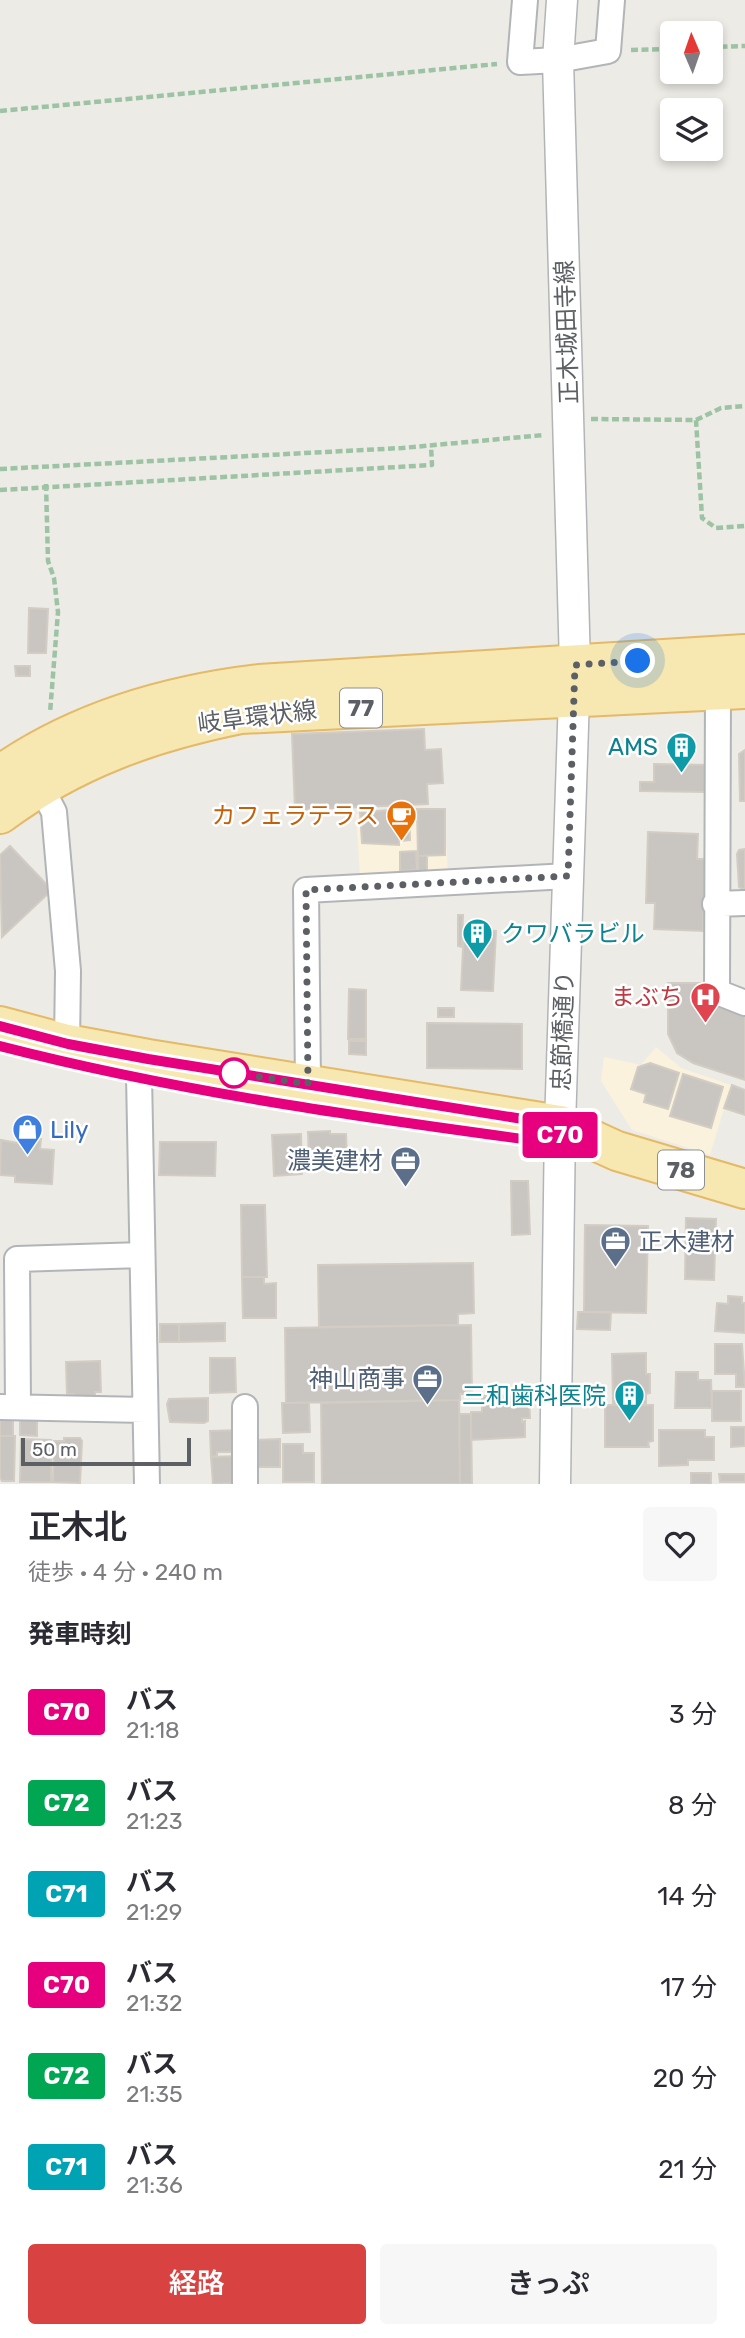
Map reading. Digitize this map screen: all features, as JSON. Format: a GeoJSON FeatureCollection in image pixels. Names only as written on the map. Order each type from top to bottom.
{"type":"FeatureCollection","features":[{"type":"Feature","properties":{"kind":"main road","name":"岐阜環状線"},"geometry":{"type":"LineString","coordinates":[[0,814],[41,787],[107,751],[174,728],[241,714],[575,681],[745,654]]}},
{"type":"Feature","properties":{"kind":"main road","name":"岐阜環状線"},"geometry":{"type":"LineString","coordinates":[[0,775],[59,740],[118,714],[205,690],[259,684],[575,681],[731,690]]}},
{"type":"Feature","properties":{"kind":"main road","name":"78"},"geometry":{"type":"LineString","coordinates":[[0,1026],[68,1044],[308,1084],[560,1135],[745,1189]]}},
{"type":"Feature","properties":{"kind":"main road","name":"78"},"geometry":{"type":"LineString","coordinates":[[0,1046],[60,1062],[424,1125],[560,1135]]}},
{"type":"Feature","properties":{"kind":"street"},"geometry":{"type":"LineString","coordinates":[[525,0],[520,62],[558,60],[608,51],[612,0]]}},
{"type":"Feature","properties":{"kind":"street","name":"正木城田寺線"},"geometry":{"type":"LineString","coordinates":[[562,0],[558,60],[575,681]]}},
{"type":"Feature","properties":{"kind":"street","name":"忠節橋通り"},"geometry":{"type":"LineString","coordinates":[[555,1484],[560,1135],[575,681]]}},
{"type":"Feature","properties":{"kind":"street"},"geometry":{"type":"LineString","coordinates":[[731,690],[715,904],[717,992],[745,1003]]}},
{"type":"Feature","properties":{"kind":"street"},"geometry":{"type":"LineString","coordinates":[[41,787],[54,812],[68,971],[68,1044]]}},
{"type":"Feature","properties":{"kind":"street"},"geometry":{"type":"LineString","coordinates":[[308,1084],[306,890],[568,876]]}},
{"type":"Feature","properties":{"kind":"street"},"geometry":{"type":"LineString","coordinates":[[715,904],[745,903]]}},
{"type":"Feature","properties":{"kind":"street"},"geometry":{"type":"LineString","coordinates":[[139,1076],[146,1484]]}},
{"type":"Feature","properties":{"kind":"street"},"geometry":{"type":"LineString","coordinates":[[142,1255],[17,1259],[9,1407],[145,1410]]}},
{"type":"Feature","properties":{"kind":"street"},"geometry":{"type":"LineString","coordinates":[[245,1407],[246,1484]]}},
{"type":"Feature","properties":{"kind":"path"},"geometry":{"type":"LineString","coordinates":[[723,47],[745,46]]}},
{"type":"Feature","properties":{"kind":"path"},"geometry":{"type":"LineString","coordinates":[[608,51],[660,49]]}},
{"type":"Feature","properties":{"kind":"path"},"geometry":{"type":"LineString","coordinates":[[0,111],[520,62]]}},
{"type":"Feature","properties":{"kind":"path"},"geometry":{"type":"LineString","coordinates":[[0,469],[431,446],[570,426],[696,420],[721,408],[745,406]]}},
{"type":"Feature","properties":{"kind":"path"},"geometry":{"type":"LineString","coordinates":[[696,420],[702,518],[716,528],[745,526]]}},
{"type":"Feature","properties":{"kind":"path"},"geometry":{"type":"LineString","coordinates":[[0,489],[432,465],[431,446]]}},
{"type":"Feature","properties":{"kind":"path"},"geometry":{"type":"LineString","coordinates":[[46,485],[48,561],[54,578],[58,612],[50,721],[59,740]]}},
{"type":"Feature","properties":{"kind":"shaded area","name":"カフェラテラス"},"geometry":{"type":"Polygon","coordinates":[[[444,811],[448,872],[360,877],[356,814],[444,811]]]}},
{"type":"Feature","properties":{"kind":"shaded area"},"geometry":{"type":"Polygon","coordinates":[[[656,1047],[681,1068],[731,1085],[710,1155],[632,1130],[601,1081],[604,1057],[641,1065],[656,1047]]]}},
{"type":"Feature","properties":{"kind":"building"},"geometry":{"type":"Polygon","coordinates":[[[29,608],[48,609],[46,653],[28,653],[29,608]]]}},
{"type":"Feature","properties":{"kind":"building"},"geometry":{"type":"Polygon","coordinates":[[[15,666],[30,666],[30,676],[16,676],[15,666]]]}},
{"type":"Feature","properties":{"kind":"building"},"geometry":{"type":"Polygon","coordinates":[[[424,729],[425,750],[441,749],[443,783],[427,784],[428,804],[295,810],[292,734],[424,729]]]}},
{"type":"Feature","properties":{"kind":"building"},"geometry":{"type":"Polygon","coordinates":[[[745,750],[745,801],[740,801],[739,754],[745,750]]]}},
{"type":"Feature","properties":{"kind":"building","name":"AMS"},"geometry":{"type":"Polygon","coordinates":[[[654,764],[708,765],[707,792],[640,791],[640,782],[654,782],[654,764]]]}},
{"type":"Feature","properties":{"kind":"building"},"geometry":{"type":"Polygon","coordinates":[[[409,809],[410,840],[399,841],[399,845],[362,843],[360,812],[409,809]]]}},
{"type":"Feature","properties":{"kind":"building"},"geometry":{"type":"Polygon","coordinates":[[[417,809],[445,809],[445,855],[418,856],[417,809]]]}},
{"type":"Feature","properties":{"kind":"building"},"geometry":{"type":"Polygon","coordinates":[[[648,832],[698,834],[697,859],[705,859],[703,931],[654,929],[655,903],[646,903],[648,832]]]}},
{"type":"Feature","properties":{"kind":"building"},"geometry":{"type":"Polygon","coordinates":[[[10,846],[52,890],[2,937],[0,855],[10,846]]]}},
{"type":"Feature","properties":{"kind":"building"},"geometry":{"type":"Polygon","coordinates":[[[745,849],[745,889],[742,889],[739,887],[737,854],[739,850],[745,849]]]}},
{"type":"Feature","properties":{"kind":"building"},"geometry":{"type":"Polygon","coordinates":[[[416,851],[417,870],[400,871],[400,852],[416,851]]]}},
{"type":"Feature","properties":{"kind":"building"},"geometry":{"type":"Polygon","coordinates":[[[418,856],[427,856],[427,872],[418,871],[418,856]]]}},
{"type":"Feature","properties":{"kind":"building"},"geometry":{"type":"Polygon","coordinates":[[[458,915],[463,915],[462,947],[458,946],[458,915]]]}},
{"type":"Feature","properties":{"kind":"building","name":"クワバラビル"},"geometry":{"type":"Polygon","coordinates":[[[464,929],[496,931],[493,991],[461,990],[464,929]]]}},
{"type":"Feature","properties":{"kind":"building","name":"まぶち"},"geometry":{"type":"Polygon","coordinates":[[[668,983],[705,983],[704,1002],[745,1015],[745,1080],[693,1063],[677,1053],[668,1034],[668,983]]]}},
{"type":"Feature","properties":{"kind":"building"},"geometry":{"type":"Polygon","coordinates":[[[349,989],[366,990],[366,1039],[348,1039],[349,989]]]}},
{"type":"Feature","properties":{"kind":"building"},"geometry":{"type":"Polygon","coordinates":[[[438,1008],[454,1008],[454,1017],[438,1017],[438,1008]]]}},
{"type":"Feature","properties":{"kind":"building"},"geometry":{"type":"Polygon","coordinates":[[[427,1023],[522,1024],[522,1069],[427,1068],[427,1023]]]}},
{"type":"Feature","properties":{"kind":"building"},"geometry":{"type":"Polygon","coordinates":[[[349,1041],[366,1041],[366,1055],[349,1054],[349,1041]]]}},
{"type":"Feature","properties":{"kind":"building"},"geometry":{"type":"Polygon","coordinates":[[[650,1063],[679,1073],[668,1109],[644,1102],[646,1094],[631,1089],[638,1067],[650,1063]]]}},
{"type":"Feature","properties":{"kind":"building"},"geometry":{"type":"Polygon","coordinates":[[[683,1074],[723,1087],[711,1128],[670,1116],[683,1074]]]}},
{"type":"Feature","properties":{"kind":"building"},"geometry":{"type":"Polygon","coordinates":[[[732,1085],[745,1090],[745,1115],[724,1108],[732,1085]]]}},
{"type":"Feature","properties":{"kind":"building"},"geometry":{"type":"Polygon","coordinates":[[[330,1131],[330,1134],[346,1134],[347,1158],[309,1160],[308,1132],[330,1131]]]}},
{"type":"Feature","properties":{"kind":"building"},"geometry":{"type":"Polygon","coordinates":[[[301,1134],[302,1174],[274,1176],[272,1135],[301,1134]]]}},
{"type":"Feature","properties":{"kind":"building","name":"Lily"},"geometry":{"type":"Polygon","coordinates":[[[35,1139],[41,1139],[40,1149],[54,1150],[52,1184],[15,1182],[15,1176],[0,1175],[1,1140],[34,1146],[35,1139]]]}},
{"type":"Feature","properties":{"kind":"building"},"geometry":{"type":"Polygon","coordinates":[[[160,1142],[216,1142],[215,1176],[159,1175],[160,1142]]]}},
{"type":"Feature","properties":{"kind":"building"},"geometry":{"type":"Polygon","coordinates":[[[511,1181],[528,1181],[530,1234],[512,1235],[511,1181]]]}},
{"type":"Feature","properties":{"kind":"building"},"geometry":{"type":"Polygon","coordinates":[[[241,1205],[265,1205],[267,1277],[242,1277],[241,1205]]]}},
{"type":"Feature","properties":{"kind":"building"},"geometry":{"type":"Polygon","coordinates":[[[686,1218],[716,1219],[714,1280],[685,1279],[686,1218]]]}},
{"type":"Feature","properties":{"kind":"building","name":"正木建材"},"geometry":{"type":"Polygon","coordinates":[[[585,1225],[648,1226],[646,1313],[584,1312],[585,1225]]]}},
{"type":"Feature","properties":{"kind":"building"},"geometry":{"type":"Polygon","coordinates":[[[473,1263],[474,1313],[458,1314],[458,1325],[319,1327],[318,1265],[473,1263]]]}},
{"type":"Feature","properties":{"kind":"building"},"geometry":{"type":"Polygon","coordinates":[[[242,1277],[264,1277],[264,1284],[276,1283],[276,1318],[243,1318],[242,1277]]]}},
{"type":"Feature","properties":{"kind":"building"},"geometry":{"type":"Polygon","coordinates":[[[728,1296],[742,1297],[742,1303],[745,1303],[745,1333],[715,1331],[717,1303],[728,1304],[728,1296]]]}},
{"type":"Feature","properties":{"kind":"building"},"geometry":{"type":"Polygon","coordinates":[[[578,1312],[611,1312],[610,1330],[577,1329],[578,1312]]]}},
{"type":"Feature","properties":{"kind":"building"},"geometry":{"type":"Polygon","coordinates":[[[225,1323],[225,1341],[179,1342],[179,1324],[225,1323]]]}},
{"type":"Feature","properties":{"kind":"building"},"geometry":{"type":"Polygon","coordinates":[[[160,1324],[179,1324],[179,1342],[160,1342],[160,1324]]]}},
{"type":"Feature","properties":{"kind":"building"},"geometry":{"type":"Polygon","coordinates":[[[471,1325],[472,1394],[460,1394],[460,1400],[286,1403],[285,1328],[471,1325]]]}},
{"type":"Feature","properties":{"kind":"building"},"geometry":{"type":"Polygon","coordinates":[[[715,1344],[742,1344],[745,1387],[736,1387],[736,1374],[715,1374],[715,1344]]]}},
{"type":"Feature","properties":{"kind":"building"},"geometry":{"type":"Polygon","coordinates":[[[646,1353],[650,1393],[646,1394],[646,1404],[613,1404],[612,1354],[646,1353]]]}},
{"type":"Feature","properties":{"kind":"building"},"geometry":{"type":"Polygon","coordinates":[[[210,1358],[235,1358],[236,1392],[210,1393],[210,1358]]]}},
{"type":"Feature","properties":{"kind":"building"},"geometry":{"type":"Polygon","coordinates":[[[100,1361],[101,1392],[95,1392],[95,1397],[74,1397],[74,1394],[67,1394],[66,1362],[100,1361]]]}},
{"type":"Feature","properties":{"kind":"building"},"geometry":{"type":"Polygon","coordinates":[[[676,1372],[698,1372],[698,1380],[711,1380],[712,1408],[675,1408],[676,1372]]]}},
{"type":"Feature","properties":{"kind":"building"},"geometry":{"type":"Polygon","coordinates":[[[712,1391],[741,1391],[741,1421],[712,1421],[712,1391]]]}},
{"type":"Feature","properties":{"kind":"building"},"geometry":{"type":"Polygon","coordinates":[[[529,1395],[530,1418],[522,1418],[522,1422],[525,1421],[525,1437],[471,1440],[471,1412],[482,1412],[482,1396],[529,1395]]]}},
{"type":"Feature","properties":{"kind":"building"},"geometry":{"type":"Polygon","coordinates":[[[208,1398],[208,1421],[170,1422],[167,1404],[169,1399],[208,1398]]]}},
{"type":"Feature","properties":{"kind":"building"},"geometry":{"type":"Polygon","coordinates":[[[459,1400],[460,1484],[322,1484],[321,1403],[459,1400]]]}},
{"type":"Feature","properties":{"kind":"building"},"geometry":{"type":"Polygon","coordinates":[[[282,1403],[309,1403],[310,1432],[283,1433],[282,1403]]]}},
{"type":"Feature","properties":{"kind":"building","name":"三和歯科医院"},"geometry":{"type":"Polygon","coordinates":[[[605,1405],[653,1405],[653,1441],[648,1442],[649,1447],[605,1447],[605,1405]]]}},
{"type":"Feature","properties":{"kind":"building"},"geometry":{"type":"Polygon","coordinates":[[[459,1414],[471,1414],[472,1484],[460,1484],[459,1414]]]}},
{"type":"Feature","properties":{"kind":"building"},"geometry":{"type":"Polygon","coordinates":[[[0,1420],[13,1420],[13,1436],[0,1436],[0,1420]]]}},
{"type":"Feature","properties":{"kind":"building"},"geometry":{"type":"Polygon","coordinates":[[[20,1420],[37,1420],[37,1436],[20,1435],[20,1420]]]}},
{"type":"Feature","properties":{"kind":"building"},"geometry":{"type":"Polygon","coordinates":[[[731,1427],[745,1427],[745,1446],[731,1447],[731,1427]]]}},
{"type":"Feature","properties":{"kind":"building"},"geometry":{"type":"Polygon","coordinates":[[[240,1430],[240,1452],[217,1452],[217,1456],[211,1457],[210,1431],[240,1430]]]}},
{"type":"Feature","properties":{"kind":"building"},"geometry":{"type":"Polygon","coordinates":[[[659,1430],[705,1430],[705,1437],[714,1437],[714,1460],[688,1460],[688,1465],[659,1466],[659,1430]]]}},
{"type":"Feature","properties":{"kind":"building"},"geometry":{"type":"Polygon","coordinates":[[[0,1436],[15,1436],[14,1481],[2,1481],[0,1477],[0,1436]]]}},
{"type":"Feature","properties":{"kind":"building"},"geometry":{"type":"Polygon","coordinates":[[[64,1438],[80,1438],[82,1441],[80,1483],[53,1482],[54,1441],[64,1441],[64,1438]]]}},
{"type":"Feature","properties":{"kind":"building"},"geometry":{"type":"Polygon","coordinates":[[[21,1439],[51,1440],[51,1482],[20,1482],[21,1439]]]}},
{"type":"Feature","properties":{"kind":"building"},"geometry":{"type":"Polygon","coordinates":[[[280,1439],[280,1467],[254,1467],[254,1440],[280,1439]]]}},
{"type":"Feature","properties":{"kind":"building"},"geometry":{"type":"Polygon","coordinates":[[[283,1444],[303,1444],[303,1453],[314,1453],[314,1482],[283,1482],[283,1444]]]}},
{"type":"Feature","properties":{"kind":"building"},"geometry":{"type":"Polygon","coordinates":[[[240,1456],[240,1483],[213,1484],[211,1457],[240,1456]]]}},
{"type":"Feature","properties":{"kind":"building"},"geometry":{"type":"Polygon","coordinates":[[[691,1473],[711,1473],[711,1484],[691,1484],[691,1473]]]}},
{"type":"Feature","properties":{"kind":"building"},"geometry":{"type":"Polygon","coordinates":[[[719,1474],[745,1474],[745,1482],[720,1482],[719,1474]]]}},
{"type":"Feature","properties":{"kind":"bus line","name":"C70"},"geometry":{"type":"LineString","coordinates":[[0,1026],[68,1044],[148,1059],[560,1125],[560,1144],[451,1130],[220,1091],[60,1062],[0,1046]]}},
{"type":"Feature","properties":{"kind":"place","name":"AMS"},"geometry":{"type":"Point","coordinates":[681,774]}},
{"type":"Feature","properties":{"kind":"place","name":"カフェラテラス"},"geometry":{"type":"Point","coordinates":[402,843]}},
{"type":"Feature","properties":{"kind":"place","name":"クワバラビル"},"geometry":{"type":"Point","coordinates":[478,961]}},
{"type":"Feature","properties":{"kind":"place","name":"まぶち"},"geometry":{"type":"Point","coordinates":[706,1024]}},
{"type":"Feature","properties":{"kind":"place","name":"Lily"},"geometry":{"type":"Point","coordinates":[27,1157]}},
{"type":"Feature","properties":{"kind":"place","name":"濃美建材"},"geometry":{"type":"Point","coordinates":[406,1188]}},
{"type":"Feature","properties":{"kind":"place","name":"正木建材"},"geometry":{"type":"Point","coordinates":[616,1269]}},
{"type":"Feature","properties":{"kind":"place","name":"神山商事"},"geometry":{"type":"Point","coordinates":[428,1406]}},
{"type":"Feature","properties":{"kind":"place","name":"三和歯科医院"},"geometry":{"type":"Point","coordinates":[629,1423]}},
{"type":"Feature","properties":{"kind":"route"},"geometry":{"type":"LineString","coordinates":[[234,1073],[228,1072],[308,1084],[306,890],[568,876],[575,665],[638,661]]}}]}
